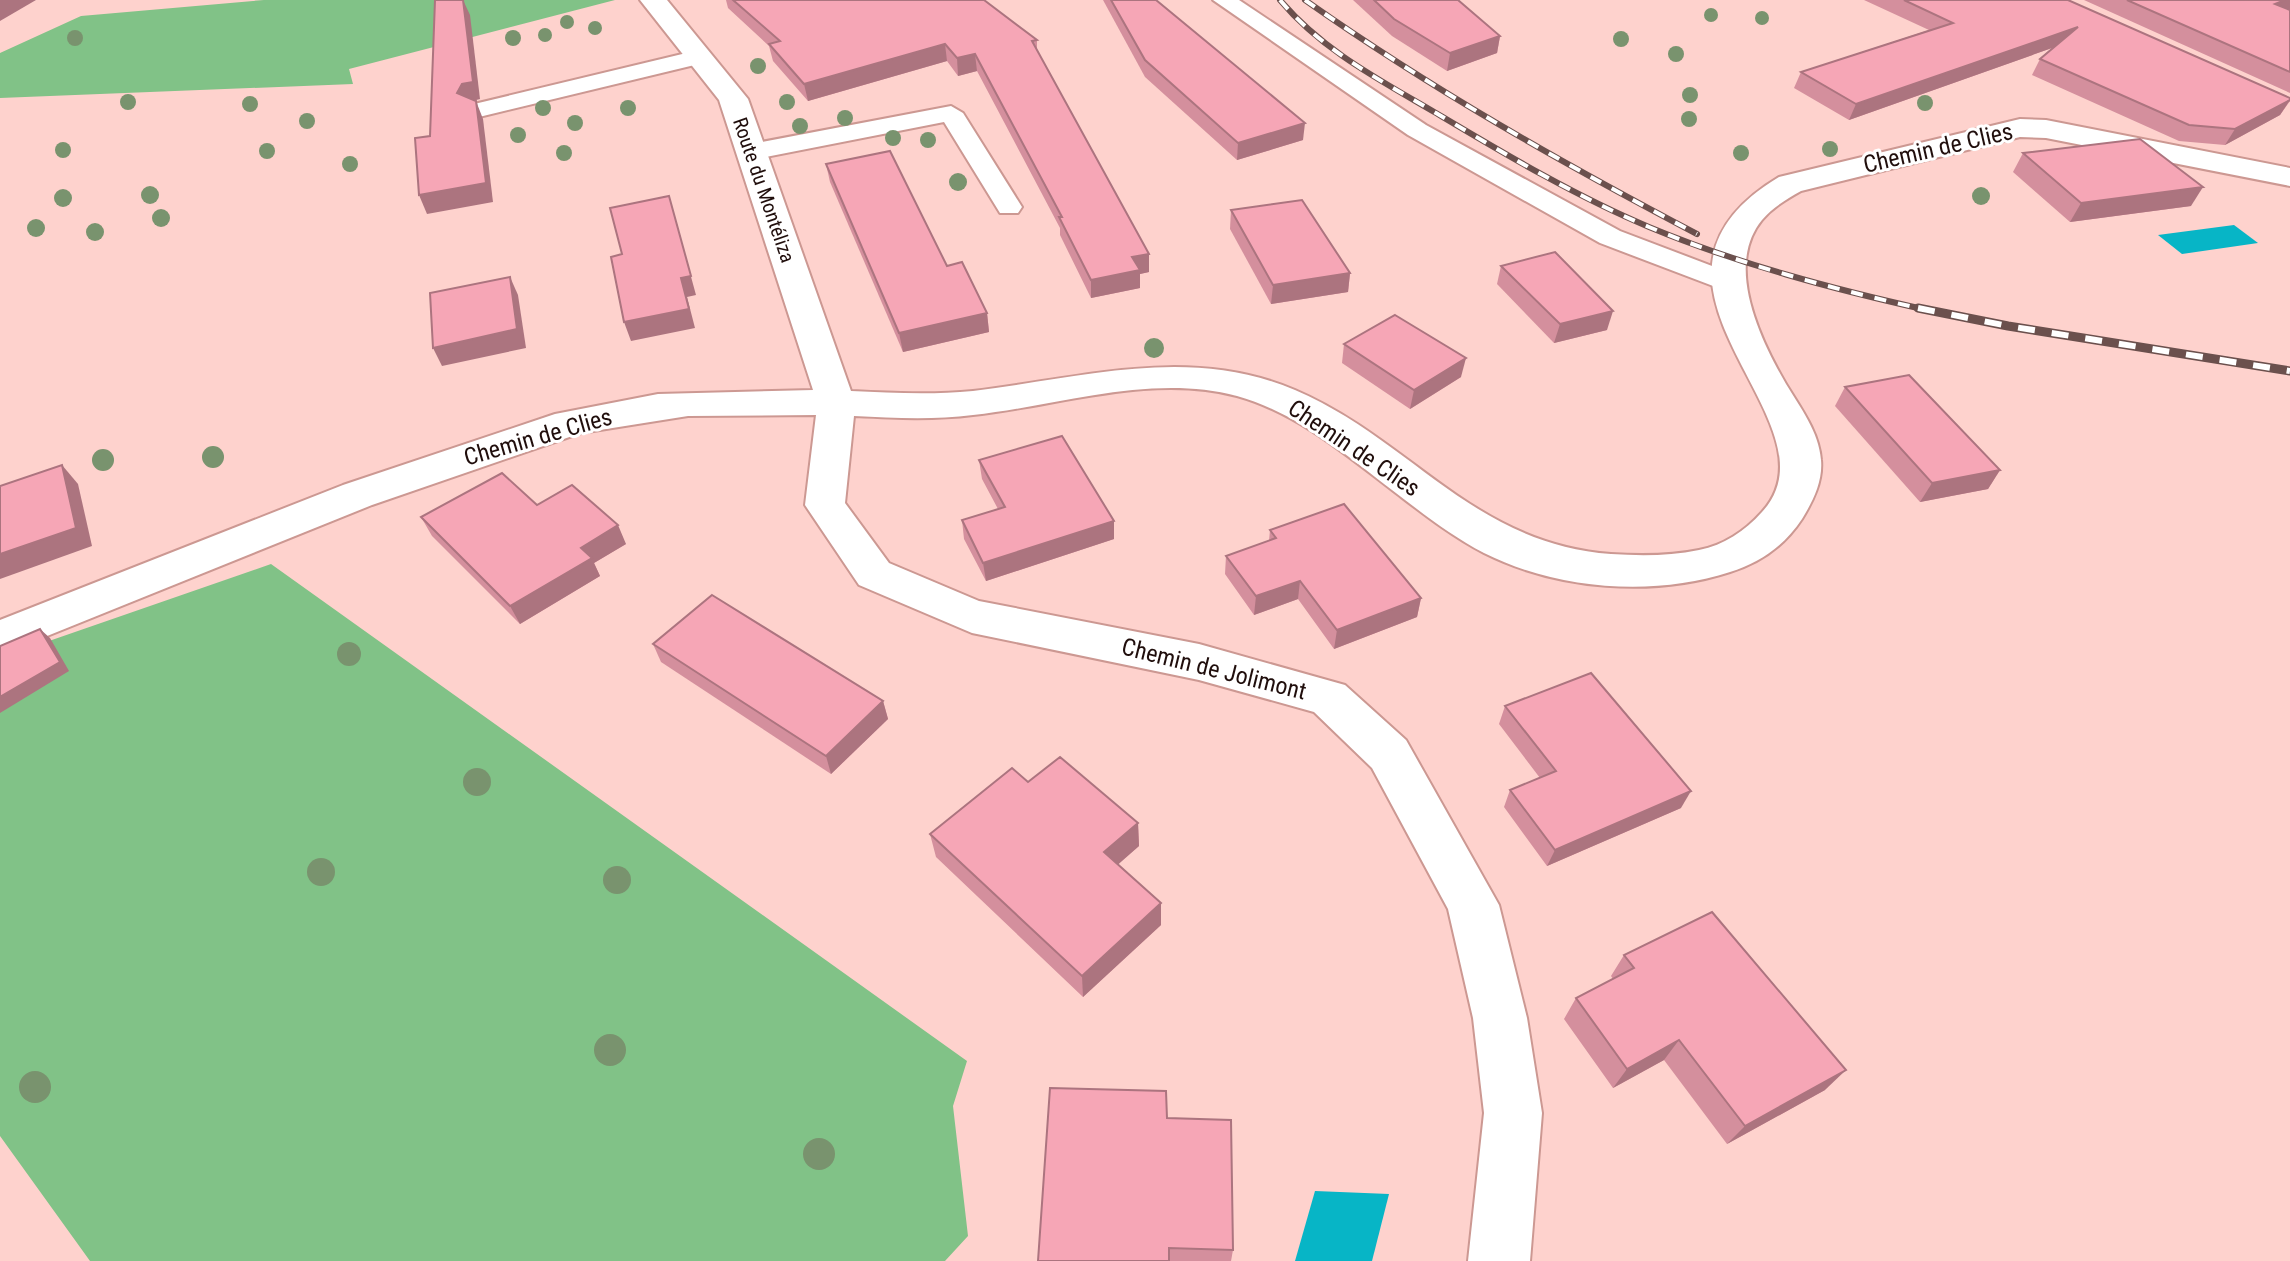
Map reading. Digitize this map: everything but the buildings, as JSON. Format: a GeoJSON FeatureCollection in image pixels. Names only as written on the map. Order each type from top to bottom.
{"type":"FeatureCollection","features":[{"type":"Feature","properties":{"kind":"street","name":"Route du Montéliza"},"geometry":{"type":"LineString","coordinates":[[653,0],[733,99],[836,403]]}},
{"type":"Feature","properties":{"kind":"street","name":"Chemin de Clies"},"geometry":{"type":"LineString","coordinates":[[0,638],[373,486],[597,416],[701,402],[938,406],[1140,379],[1204,378],[1272,394],[1311,414],[1429,499],[1504,544],[1562,563],[1600,569],[1672,570],[1736,554],[1759,539],[1788,508],[1800,478],[1799,448],[1753,357],[1731,283],[1729,248],[1736,229],[1745,215],[1772,192],[1803,180],[2020,128],[2046,129],[2290,177]]}},
{"type":"Feature","properties":{"kind":"street","name":"Chemin de Jolimont"},"geometry":{"type":"LineString","coordinates":[[836,403],[825,505],[874,574],[972,616],[1199,662],[1329,698],[1389,754],[1473,905],[1500,1018],[1513,1113],[1499,1261]]}},
{"type":"Feature","properties":{"kind":"lane"},"geometry":{"type":"LineString","coordinates":[[1224,0],[1445,146],[1610,237],[1731,283]]}},
{"type":"Feature","properties":{"kind":"lane"},"geometry":{"type":"LineString","coordinates":[[479,110],[699,57]]}},
{"type":"Feature","properties":{"kind":"lane"},"geometry":{"type":"LineString","coordinates":[[751,152],[858,143],[951,113],[1009,207]]}},
{"type":"Feature","properties":{"kind":"green space"},"geometry":{"type":"Polygon","coordinates":[[[264,0],[615,0],[349,69],[353,84],[0,98],[0,53],[81,16],[264,0]]]}},
{"type":"Feature","properties":{"kind":"green space"},"geometry":{"type":"Polygon","coordinates":[[[271,564],[967,1061],[953,1106],[968,1236],[945,1261],[90,1261],[0,1136],[0,658],[271,564]]]}},
{"type":"Feature","properties":{"kind":"water"},"geometry":{"type":"Polygon","coordinates":[[[2234,225],[2258,243],[2182,254],[2158,235],[2234,225]]]}},
{"type":"Feature","properties":{"kind":"water"},"geometry":{"type":"Polygon","coordinates":[[[1315,1191],[1389,1194],[1372,1261],[1295,1261],[1315,1191]]]}},
{"type":"Feature","properties":{"kind":"railway"},"geometry":{"type":"LineString","coordinates":[[1280,0],[1315,35],[1353,63],[1514,159],[1594,202],[1649,227],[1751,264],[1923,309]]}},
{"type":"Feature","properties":{"kind":"railway"},"geometry":{"type":"LineString","coordinates":[[1305,0],[1400,64],[1497,123],[1697,234]]}},
{"type":"Feature","properties":{"kind":"railway"},"geometry":{"type":"LineString","coordinates":[[1918,308],[1923,309]]}},
{"type":"Feature","properties":{"kind":"railway"},"geometry":{"type":"LineString","coordinates":[[1923,309],[2008,326],[2290,371]]}},
{"type":"Feature","properties":{"kind":"railway"},"geometry":{"type":"LineString","coordinates":[[1923,309],[1927,310]]}}]}
